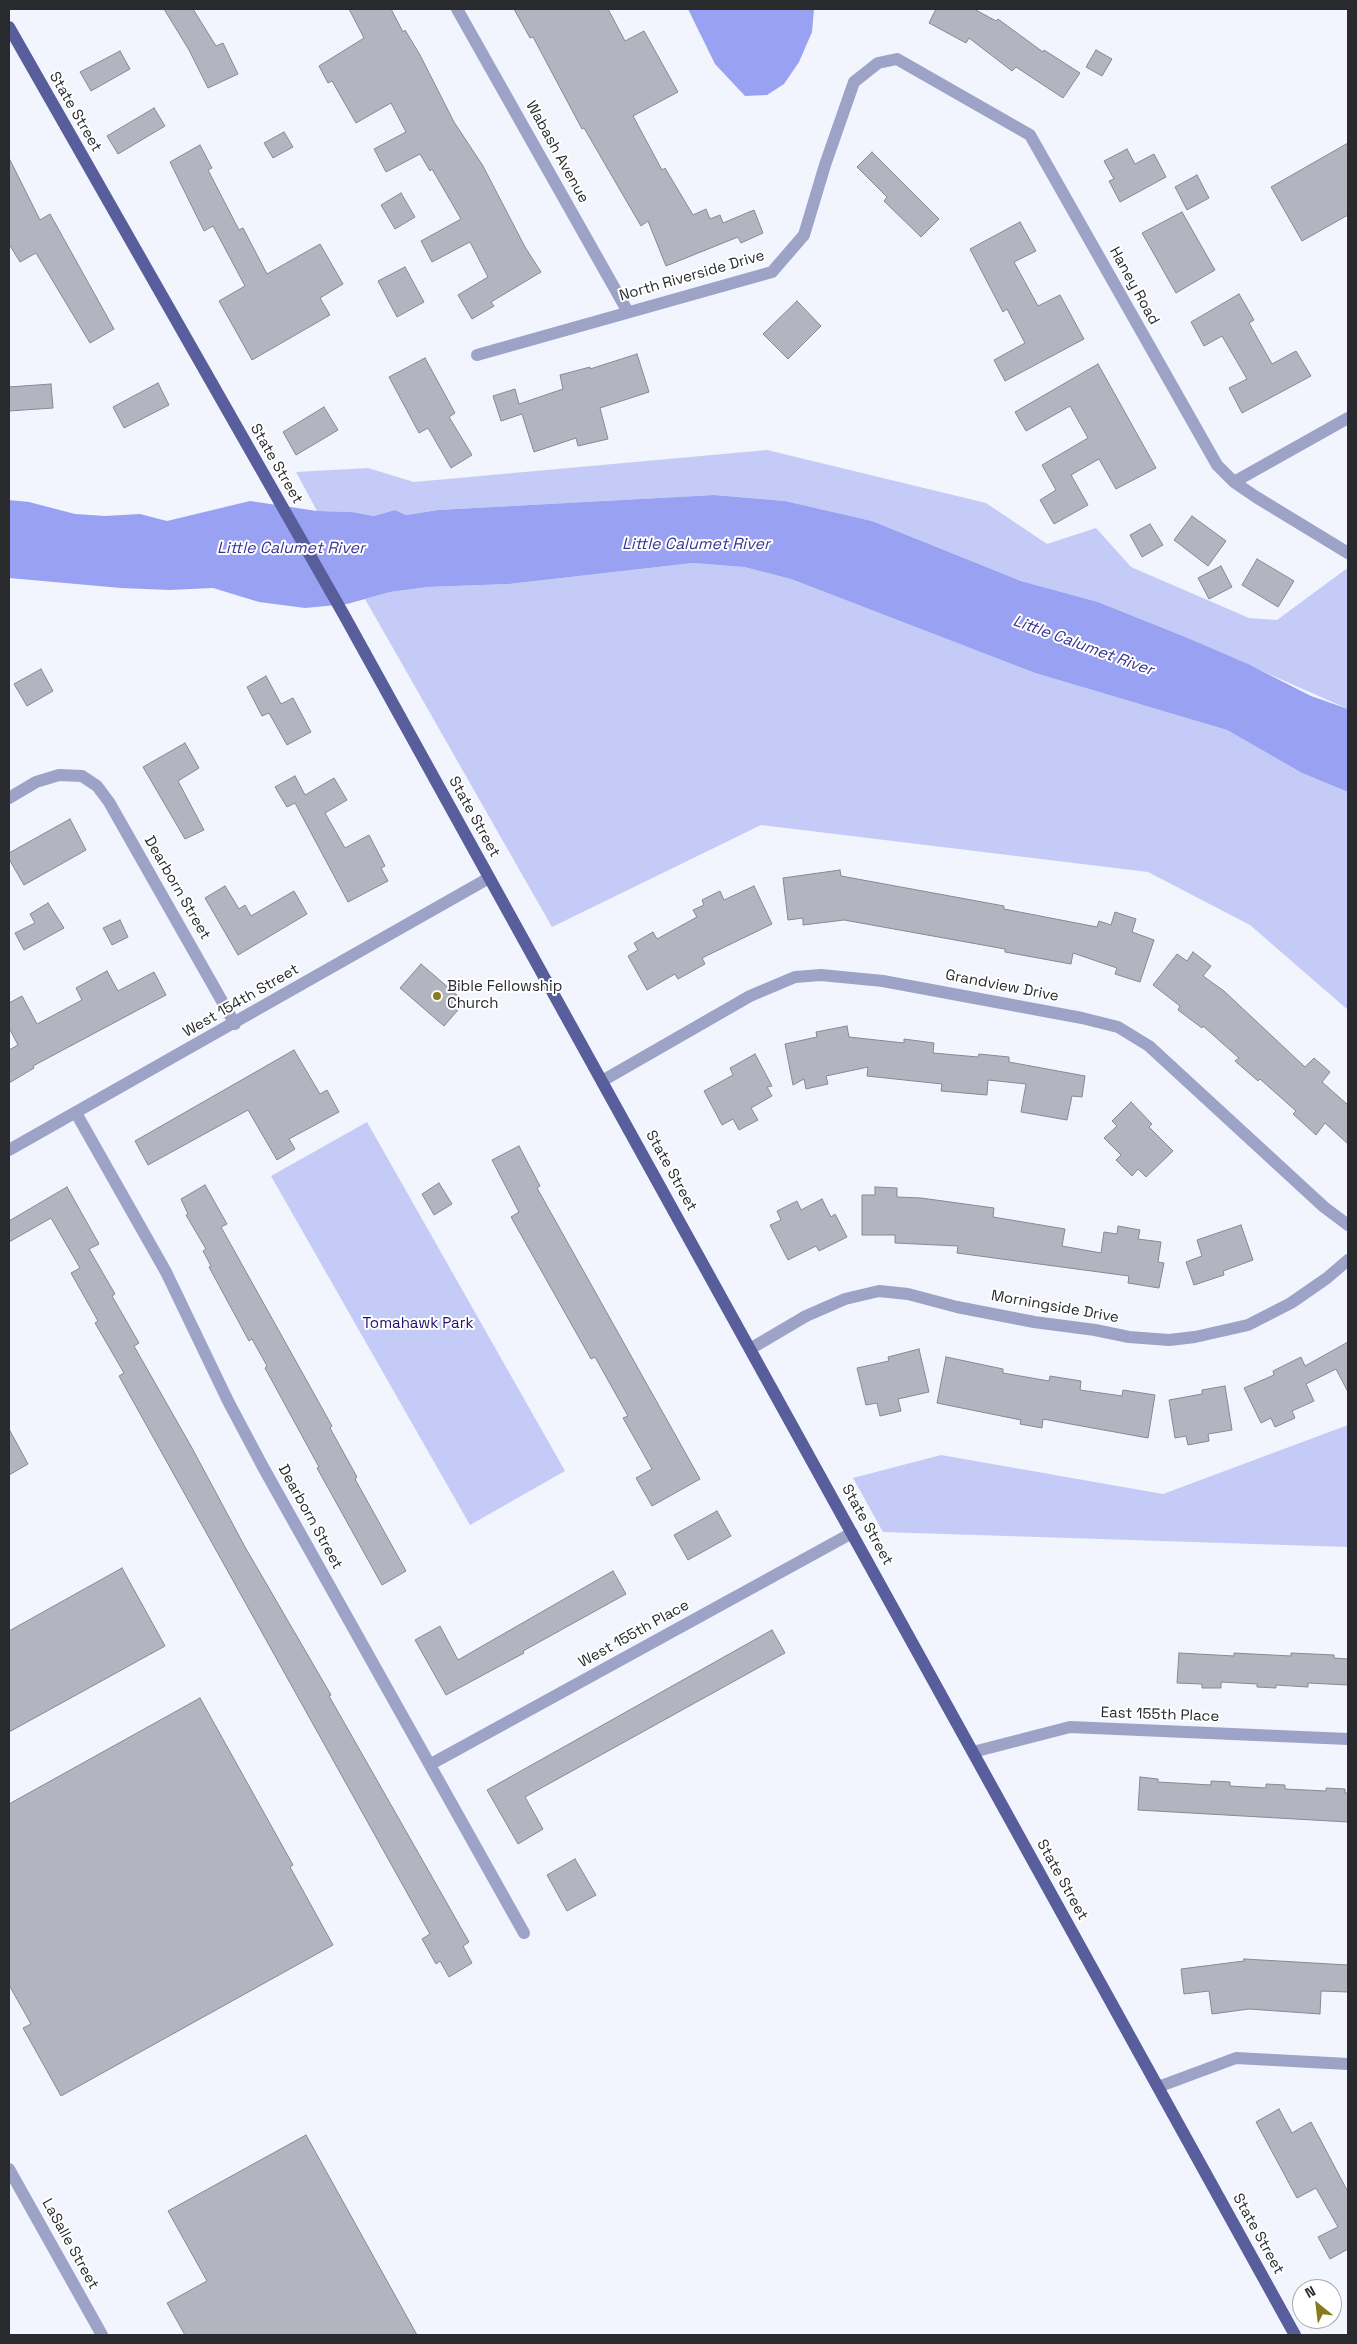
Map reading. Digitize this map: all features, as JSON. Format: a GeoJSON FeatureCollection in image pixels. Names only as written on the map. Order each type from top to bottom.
{"type":"FeatureCollection","features":[{"type":"Feature","properties":{"kind":"main road","name":"State Street"},"geometry":{"type":"LineString","coordinates":[[9,27],[344,615],[1296,2335]]}},
{"type":"Feature","properties":{"kind":"street","name":"Wabash Avenue"},"geometry":{"type":"LineString","coordinates":[[457,9],[628,312]]}},
{"type":"Feature","properties":{"kind":"street","name":"Haney Road"},"geometry":{"type":"LineString","coordinates":[[878,63],[897,59],[1030,135],[1217,465],[1234,482],[1348,553]]}},
{"type":"Feature","properties":{"kind":"street","name":"North Riverside Drive"},"geometry":{"type":"LineString","coordinates":[[477,355],[772,272],[804,235],[825,165],[854,82],[878,63]]}},
{"type":"Feature","properties":{"kind":"street"},"geometry":{"type":"LineString","coordinates":[[1234,482],[1348,418]]}},
{"type":"Feature","properties":{"kind":"street","name":"Dearborn Street"},"geometry":{"type":"LineString","coordinates":[[9,798],[36,782],[59,775],[82,776],[97,786],[110,802],[235,1024]]}},
{"type":"Feature","properties":{"kind":"street","name":"West 154th Street"},"geometry":{"type":"LineString","coordinates":[[9,1150],[235,1024],[489,878]]}},
{"type":"Feature","properties":{"kind":"street","name":"Grandview Drive"},"geometry":{"type":"LineString","coordinates":[[602,1081],[750,996],[795,977],[821,975],[883,981],[1082,1018],[1118,1027],[1148,1046],[1324,1207],[1348,1226]]}},
{"type":"Feature","properties":{"kind":"street","name":"Dearborn Street"},"geometry":{"type":"LineString","coordinates":[[76,1113],[166,1272],[228,1401],[263,1467],[431,1764],[524,1934]]}},
{"type":"Feature","properties":{"kind":"street","name":"Morningside Drive"},"geometry":{"type":"LineString","coordinates":[[750,1349],[806,1316],[845,1298],[879,1291],[908,1294],[957,1307],[1034,1322],[1094,1330],[1128,1337],[1169,1340],[1195,1337],[1228,1331],[1263,1318],[1291,1302],[1348,1260]]}},
{"type":"Feature","properties":{"kind":"street","name":"West 155th Place"},"geometry":{"type":"LineString","coordinates":[[431,1764],[852,1533]]}},
{"type":"Feature","properties":{"kind":"street","name":"East 155th Place"},"geometry":{"type":"LineString","coordinates":[[973,1752],[1070,1727],[1348,1739]]}},
{"type":"Feature","properties":{"kind":"street"},"geometry":{"type":"LineString","coordinates":[[1158,2086],[1236,2058],[1348,2064]]}},
{"type":"Feature","properties":{"kind":"street","name":"LaSalle Street"},"geometry":{"type":"LineString","coordinates":[[9,2169],[102,2335]]}},
{"type":"Feature","properties":{"kind":"green space"},"geometry":{"type":"Polygon","coordinates":[[[767,450],[986,503],[1047,544],[1096,528],[1131,567],[1249,618],[1277,620],[1346,569],[1348,570],[1348,709],[1183,636],[1098,602],[1021,581],[872,521],[785,501],[714,495],[438,510],[406,515],[395,510],[374,516],[352,512],[317,511],[296,472],[368,468],[414,482],[767,450]]]}},
{"type":"Feature","properties":{"kind":"green space"},"geometry":{"type":"Polygon","coordinates":[[[693,563],[744,567],[791,579],[1035,673],[1227,730],[1302,773],[1348,792],[1348,1010],[1250,925],[1148,872],[761,825],[552,927],[365,599],[390,592],[428,587],[509,584],[693,563]]]}},
{"type":"Feature","properties":{"kind":"green space","name":"Tomahawk Park"},"geometry":{"type":"Polygon","coordinates":[[[367,1122],[565,1471],[470,1525],[271,1176],[367,1122]]]}},
{"type":"Feature","properties":{"kind":"green space"},"geometry":{"type":"Polygon","coordinates":[[[1348,1425],[1348,1547],[883,1532],[853,1478],[941,1455],[1163,1494],[1348,1425]]]}},
{"type":"Feature","properties":{"kind":"water"},"geometry":{"type":"Polygon","coordinates":[[[688,9],[814,9],[812,32],[799,62],[784,84],[767,95],[745,96],[715,64],[688,9]]]}},
{"type":"Feature","properties":{"kind":"water","name":"Little Calumet River"},"geometry":{"type":"Polygon","coordinates":[[[714,495],[785,501],[872,521],[1021,581],[1098,602],[1248,664],[1311,696],[1348,709],[1348,792],[1302,773],[1227,730],[1035,673],[791,579],[744,567],[693,563],[509,584],[428,587],[390,592],[347,604],[305,608],[259,602],[213,588],[170,590],[121,588],[9,578],[9,500],[29,502],[75,514],[105,516],[140,514],[167,521],[250,501],[317,511],[352,512],[374,516],[395,510],[406,515],[438,510],[714,495]]]}},
{"type":"Feature","properties":{"kind":"building"},"geometry":{"type":"Polygon","coordinates":[[[164,9],[193,9],[216,46],[223,43],[238,74],[208,88],[189,50],[164,9]]]}},
{"type":"Feature","properties":{"kind":"building"},"geometry":{"type":"Polygon","coordinates":[[[349,9],[391,9],[403,32],[405,30],[420,55],[454,122],[483,166],[525,247],[541,272],[491,302],[494,306],[472,319],[458,295],[488,277],[470,242],[432,262],[421,241],[461,219],[432,169],[430,171],[420,154],[386,172],[374,149],[406,132],[391,103],[356,123],[332,81],[328,83],[319,66],[364,38],[349,9]]]}},
{"type":"Feature","properties":{"kind":"building"},"geometry":{"type":"Polygon","coordinates":[[[514,9],[608,9],[625,41],[644,31],[678,92],[633,116],[662,170],[665,168],[693,215],[706,209],[710,219],[720,215],[723,223],[754,210],[763,233],[741,243],[738,237],[666,266],[648,221],[641,226],[584,128],[582,129],[533,37],[530,38],[514,9]]]}},
{"type":"Feature","properties":{"kind":"building"},"geometry":{"type":"Polygon","coordinates":[[[936,9],[974,9],[996,21],[998,19],[1043,52],[1044,50],[1080,73],[1063,98],[1016,67],[1012,71],[969,38],[966,43],[929,23],[936,9]]]}},
{"type":"Feature","properties":{"kind":"building"},"geometry":{"type":"Polygon","coordinates":[[[1096,50],[1112,59],[1102,76],[1086,67],[1096,50]]]}},
{"type":"Feature","properties":{"kind":"building"},"geometry":{"type":"Polygon","coordinates":[[[120,51],[130,69],[91,91],[80,72],[120,51]]]}},
{"type":"Feature","properties":{"kind":"building"},"geometry":{"type":"Polygon","coordinates":[[[154,108],[165,126],[118,154],[107,136],[154,108]]]}},
{"type":"Feature","properties":{"kind":"building"},"geometry":{"type":"Polygon","coordinates":[[[284,132],[293,147],[273,158],[264,143],[284,132]]]}},
{"type":"Feature","properties":{"kind":"building"},"geometry":{"type":"Polygon","coordinates":[[[1348,143],[1348,215],[1302,241],[1271,187],[1348,143]]]}},
{"type":"Feature","properties":{"kind":"building"},"geometry":{"type":"Polygon","coordinates":[[[200,145],[212,168],[208,170],[239,230],[243,228],[267,274],[320,244],[343,284],[320,298],[330,315],[252,360],[219,301],[245,286],[213,226],[204,231],[170,162],[200,145]]]}},
{"type":"Feature","properties":{"kind":"building"},"geometry":{"type":"Polygon","coordinates":[[[1127,149],[1135,164],[1154,154],[1166,177],[1120,202],[1109,181],[1114,179],[1104,161],[1127,149]]]}},
{"type":"Feature","properties":{"kind":"building"},"geometry":{"type":"Polygon","coordinates":[[[872,152],[939,219],[921,237],[884,201],[887,197],[857,167],[872,152]]]}},
{"type":"Feature","properties":{"kind":"building"},"geometry":{"type":"Polygon","coordinates":[[[9,158],[40,220],[50,214],[114,329],[90,343],[36,253],[20,262],[9,244],[9,158]]]}},
{"type":"Feature","properties":{"kind":"building"},"geometry":{"type":"Polygon","coordinates":[[[1197,175],[1209,198],[1187,210],[1175,187],[1197,175]]]}},
{"type":"Feature","properties":{"kind":"building"},"geometry":{"type":"Polygon","coordinates":[[[401,193],[415,217],[395,229],[381,205],[401,193]]]}},
{"type":"Feature","properties":{"kind":"building"},"geometry":{"type":"Polygon","coordinates":[[[1182,212],[1215,270],[1176,293],[1142,233],[1182,212]]]}},
{"type":"Feature","properties":{"kind":"building"},"geometry":{"type":"Polygon","coordinates":[[[1020,222],[1036,251],[1014,262],[1038,306],[1060,295],[1084,339],[1005,381],[994,360],[1025,343],[1007,309],[1003,312],[970,249],[1020,222]]]}},
{"type":"Feature","properties":{"kind":"building"},"geometry":{"type":"Polygon","coordinates":[[[405,267],[424,302],[397,317],[378,281],[405,267]]]}},
{"type":"Feature","properties":{"kind":"building"},"geometry":{"type":"Polygon","coordinates":[[[1239,294],[1254,320],[1249,323],[1272,364],[1296,351],[1311,376],[1242,413],[1229,388],[1247,379],[1222,336],[1204,346],[1191,322],[1239,294]]]}},
{"type":"Feature","properties":{"kind":"building"},"geometry":{"type":"Polygon","coordinates":[[[797,301],[821,326],[788,359],[763,334],[797,301]]]}},
{"type":"Feature","properties":{"kind":"building"},"geometry":{"type":"Polygon","coordinates":[[[637,354],[649,392],[600,408],[608,439],[578,446],[576,438],[534,452],[522,414],[501,421],[493,396],[515,389],[519,404],[563,389],[560,375],[590,367],[590,369],[637,354]]]}},
{"type":"Feature","properties":{"kind":"building"},"geometry":{"type":"Polygon","coordinates":[[[425,358],[455,413],[449,417],[472,455],[451,468],[428,428],[419,433],[389,377],[425,358]]]}},
{"type":"Feature","properties":{"kind":"building"},"geometry":{"type":"Polygon","coordinates":[[[1098,364],[1156,468],[1116,489],[1099,459],[1071,475],[1088,505],[1054,524],[1040,500],[1056,490],[1042,465],[1088,438],[1070,406],[1026,431],[1015,412],[1098,364]]]}},
{"type":"Feature","properties":{"kind":"building"},"geometry":{"type":"Polygon","coordinates":[[[158,383],[169,405],[124,428],[113,407],[158,383]]]}},
{"type":"Feature","properties":{"kind":"building"},"geometry":{"type":"Polygon","coordinates":[[[51,384],[53,408],[9,411],[9,387],[51,384]]]}},
{"type":"Feature","properties":{"kind":"building"},"geometry":{"type":"Polygon","coordinates":[[[324,407],[338,430],[296,455],[283,432],[324,407]]]}},
{"type":"Feature","properties":{"kind":"building"},"geometry":{"type":"Polygon","coordinates":[[[1192,516],[1226,541],[1208,566],[1174,540],[1192,516]]]}},
{"type":"Feature","properties":{"kind":"building"},"geometry":{"type":"Polygon","coordinates":[[[1150,524],[1163,545],[1142,557],[1130,535],[1150,524]]]}},
{"type":"Feature","properties":{"kind":"building"},"geometry":{"type":"Polygon","coordinates":[[[1257,559],[1294,581],[1278,607],[1242,585],[1257,559]]]}},
{"type":"Feature","properties":{"kind":"building"},"geometry":{"type":"Polygon","coordinates":[[[1221,566],[1232,587],[1209,599],[1198,578],[1221,566]]]}},
{"type":"Feature","properties":{"kind":"building"},"geometry":{"type":"Polygon","coordinates":[[[41,669],[53,691],[27,706],[14,684],[41,669]]]}},
{"type":"Feature","properties":{"kind":"building"},"geometry":{"type":"Polygon","coordinates":[[[266,676],[281,704],[293,698],[311,732],[287,745],[269,713],[262,716],[247,687],[266,676]]]}},
{"type":"Feature","properties":{"kind":"building"},"geometry":{"type":"Polygon","coordinates":[[[185,743],[199,768],[178,781],[204,830],[185,839],[143,767],[185,743]]]}},
{"type":"Feature","properties":{"kind":"building"},"geometry":{"type":"Polygon","coordinates":[[[295,776],[305,795],[334,778],[347,800],[325,813],[345,848],[369,835],[385,866],[381,868],[388,881],[348,902],[295,803],[287,807],[275,787],[295,776]]]}},
{"type":"Feature","properties":{"kind":"building"},"geometry":{"type":"Polygon","coordinates":[[[70,819],[86,850],[24,885],[9,859],[9,853],[70,819]]]}},
{"type":"Feature","properties":{"kind":"building"},"geometry":{"type":"Polygon","coordinates":[[[840,870],[841,876],[1004,906],[1004,909],[1097,927],[1099,921],[1111,925],[1115,912],[1136,919],[1132,932],[1154,940],[1140,982],[1115,974],[1117,968],[1073,953],[1071,964],[1005,952],[1005,949],[844,920],[803,925],[803,918],[788,920],[783,878],[840,870]]]}},
{"type":"Feature","properties":{"kind":"building"},"geometry":{"type":"Polygon","coordinates":[[[225,886],[239,909],[245,905],[251,916],[294,891],[307,914],[238,955],[205,898],[225,886]]]}},
{"type":"Feature","properties":{"kind":"building"},"geometry":{"type":"Polygon","coordinates":[[[754,886],[772,924],[702,958],[705,964],[678,979],[675,974],[647,990],[628,956],[638,950],[634,943],[653,932],[657,939],[697,917],[693,910],[704,905],[702,900],[720,891],[724,900],[754,886]]]}},
{"type":"Feature","properties":{"kind":"building"},"geometry":{"type":"Polygon","coordinates":[[[48,903],[64,928],[24,950],[15,933],[35,923],[30,914],[48,903]]]}},
{"type":"Feature","properties":{"kind":"building"},"geometry":{"type":"Polygon","coordinates":[[[120,920],[128,937],[112,945],[103,928],[120,920]]]}},
{"type":"Feature","properties":{"kind":"building"},"geometry":{"type":"Polygon","coordinates":[[[1193,952],[1211,966],[1203,976],[1224,991],[1305,1067],[1314,1058],[1330,1072],[1322,1082],[1348,1105],[1348,1144],[1325,1123],[1316,1135],[1293,1114],[1296,1111],[1260,1079],[1258,1081],[1235,1061],[1239,1058],[1203,1026],[1202,1028],[1178,1010],[1180,1006],[1153,985],[1177,954],[1187,961],[1193,952]]]}},
{"type":"Feature","properties":{"kind":"building","name":"Bible Fellowship Church"},"geometry":{"type":"Polygon","coordinates":[[[421,964],[465,1002],[444,1026],[400,988],[421,964]]]}},
{"type":"Feature","properties":{"kind":"building"},"geometry":{"type":"Polygon","coordinates":[[[107,971],[118,991],[154,972],[166,995],[33,1066],[34,1068],[9,1083],[9,1050],[18,1045],[9,1028],[9,1003],[22,996],[37,1024],[82,1000],[76,988],[107,971]]]}},
{"type":"Feature","properties":{"kind":"building"},"geometry":{"type":"Polygon","coordinates":[[[847,1026],[849,1037],[904,1043],[904,1039],[934,1043],[933,1053],[978,1057],[979,1054],[1009,1057],[1009,1062],[1085,1076],[1082,1097],[1072,1096],[1067,1120],[1021,1112],[1026,1084],[988,1080],[987,1095],[941,1091],[942,1084],[867,1076],[868,1067],[826,1076],[828,1084],[806,1089],[804,1079],[793,1085],[785,1044],[817,1037],[816,1032],[847,1026]]]}},
{"type":"Feature","properties":{"kind":"building"},"geometry":{"type":"Polygon","coordinates":[[[294,1050],[320,1094],[327,1090],[339,1112],[289,1139],[295,1149],[277,1160],[248,1110],[148,1165],[135,1141],[294,1050]]]}},
{"type":"Feature","properties":{"kind":"building"},"geometry":{"type":"Polygon","coordinates":[[[755,1054],[772,1086],[767,1087],[772,1096],[751,1108],[758,1120],[739,1130],[733,1119],[722,1125],[704,1091],[733,1075],[730,1068],[755,1054]]]}},
{"type":"Feature","properties":{"kind":"building"},"geometry":{"type":"Polygon","coordinates":[[[1131,1102],[1152,1124],[1149,1127],[1173,1151],[1146,1177],[1138,1169],[1132,1176],[1116,1160],[1121,1155],[1104,1138],[1117,1126],[1112,1121],[1131,1102]]]}},
{"type":"Feature","properties":{"kind":"building"},"geometry":{"type":"Polygon","coordinates":[[[519,1146],[540,1186],[537,1188],[700,1479],[652,1506],[636,1478],[652,1469],[623,1418],[628,1416],[595,1357],[591,1359],[511,1217],[519,1212],[492,1160],[519,1146]]]}},
{"type":"Feature","properties":{"kind":"building"},"geometry":{"type":"Polygon","coordinates":[[[439,1183],[452,1204],[434,1215],[422,1194],[439,1183]]]}},
{"type":"Feature","properties":{"kind":"building"},"geometry":{"type":"Polygon","coordinates":[[[205,1185],[227,1224],[221,1227],[332,1426],[330,1428],[357,1477],[355,1479],[406,1571],[382,1585],[317,1468],[319,1467],[265,1368],[267,1366],[252,1339],[249,1341],[209,1267],[211,1266],[203,1251],[206,1249],[186,1215],[188,1214],[181,1199],[205,1185]]]}},
{"type":"Feature","properties":{"kind":"building"},"geometry":{"type":"Polygon","coordinates":[[[67,1187],[99,1244],[89,1249],[115,1294],[112,1296],[139,1343],[134,1346],[245,1547],[331,1695],[329,1696],[469,1942],[463,1946],[472,1963],[449,1977],[440,1961],[436,1964],[422,1939],[430,1934],[119,1376],[124,1373],[95,1323],[98,1321],[71,1273],[80,1268],[51,1218],[9,1242],[9,1221],[67,1187]]]}},
{"type":"Feature","properties":{"kind":"building"},"geometry":{"type":"Polygon","coordinates":[[[875,1187],[897,1188],[897,1197],[921,1198],[994,1208],[993,1217],[1065,1229],[1062,1246],[1101,1253],[1104,1232],[1117,1234],[1118,1226],[1140,1230],[1138,1239],[1161,1242],[1158,1262],[1164,1263],[1159,1288],[1128,1283],[1129,1276],[957,1253],[958,1246],[895,1243],[895,1235],[862,1235],[862,1195],[875,1195],[875,1187]]]}},
{"type":"Feature","properties":{"kind":"building"},"geometry":{"type":"Polygon","coordinates":[[[822,1199],[831,1217],[835,1214],[847,1237],[819,1251],[816,1246],[788,1260],[770,1225],[781,1220],[777,1211],[797,1201],[801,1210],[822,1199]]]}},
{"type":"Feature","properties":{"kind":"building"},"geometry":{"type":"Polygon","coordinates":[[[1241,1225],[1253,1260],[1223,1271],[1224,1275],[1194,1285],[1186,1262],[1202,1256],[1197,1240],[1241,1225]]]}},
{"type":"Feature","properties":{"kind":"building"},"geometry":{"type":"Polygon","coordinates":[[[1348,1342],[1348,1392],[1336,1369],[1306,1384],[1314,1401],[1292,1411],[1295,1418],[1275,1427],[1271,1418],[1261,1423],[1244,1388],[1274,1375],[1273,1371],[1301,1357],[1305,1366],[1348,1342]]]}},
{"type":"Feature","properties":{"kind":"building"},"geometry":{"type":"Polygon","coordinates":[[[919,1349],[929,1392],[898,1399],[901,1411],[880,1416],[877,1403],[866,1405],[857,1368],[889,1361],[888,1357],[919,1349]]]}},
{"type":"Feature","properties":{"kind":"building"},"geometry":{"type":"Polygon","coordinates":[[[946,1357],[1003,1369],[1003,1373],[1049,1381],[1050,1376],[1081,1381],[1080,1390],[1122,1396],[1123,1390],[1155,1395],[1148,1438],[1043,1419],[1042,1428],[1020,1424],[1021,1420],[937,1403],[946,1357]]]}},
{"type":"Feature","properties":{"kind":"building"},"geometry":{"type":"Polygon","coordinates":[[[1225,1386],[1232,1430],[1208,1434],[1209,1441],[1188,1445],[1186,1436],[1175,1438],[1169,1400],[1202,1394],[1202,1390],[1225,1386]]]}},
{"type":"Feature","properties":{"kind":"building"},"geometry":{"type":"Polygon","coordinates":[[[9,1429],[28,1464],[9,1475],[9,1429]]]}},
{"type":"Feature","properties":{"kind":"building"},"geometry":{"type":"Polygon","coordinates":[[[717,1511],[731,1536],[688,1560],[674,1535],[717,1511]]]}},
{"type":"Feature","properties":{"kind":"building"},"geometry":{"type":"Polygon","coordinates":[[[122,1568],[165,1646],[9,1732],[9,1631],[122,1568]]]}},
{"type":"Feature","properties":{"kind":"building"},"geometry":{"type":"Polygon","coordinates":[[[613,1571],[626,1594],[523,1651],[524,1653],[446,1695],[415,1640],[440,1626],[458,1660],[613,1571]]]}},
{"type":"Feature","properties":{"kind":"building"},"geometry":{"type":"Polygon","coordinates":[[[772,1630],[785,1653],[525,1797],[543,1829],[518,1844],[487,1790],[772,1630]]]}},
{"type":"Feature","properties":{"kind":"building"},"geometry":{"type":"Polygon","coordinates":[[[1179,1653],[1234,1656],[1234,1653],[1291,1656],[1291,1653],[1334,1655],[1334,1658],[1348,1659],[1348,1685],[1308,1683],[1308,1687],[1276,1685],[1276,1688],[1257,1687],[1257,1684],[1221,1682],[1221,1688],[1202,1688],[1202,1684],[1177,1683],[1179,1653]]]}},
{"type":"Feature","properties":{"kind":"building"},"geometry":{"type":"Polygon","coordinates":[[[200,1698],[293,1865],[290,1867],[333,1945],[61,2096],[23,2028],[31,2024],[9,1985],[9,1804],[200,1698]]]}},
{"type":"Feature","properties":{"kind":"building"},"geometry":{"type":"Polygon","coordinates":[[[1140,1777],[1158,1779],[1158,1782],[1211,1785],[1211,1781],[1230,1782],[1230,1786],[1266,1788],[1266,1784],[1285,1785],[1285,1789],[1326,1791],[1326,1788],[1345,1789],[1345,1793],[1348,1793],[1348,1822],[1138,1810],[1140,1777]]]}},
{"type":"Feature","properties":{"kind":"building"},"geometry":{"type":"Polygon","coordinates":[[[575,1859],[596,1895],[567,1911],[547,1875],[575,1859]]]}},
{"type":"Feature","properties":{"kind":"building"},"geometry":{"type":"Polygon","coordinates":[[[1244,1959],[1348,1965],[1348,1992],[1321,1991],[1320,2014],[1249,2009],[1212,2014],[1209,1991],[1184,1994],[1181,1969],[1244,1961],[1244,1959]]]}},
{"type":"Feature","properties":{"kind":"building"},"geometry":{"type":"Polygon","coordinates":[[[1279,2109],[1292,2133],[1311,2122],[1348,2192],[1348,2249],[1330,2259],[1318,2237],[1338,2227],[1316,2188],[1297,2198],[1256,2122],[1279,2109]]]}},
{"type":"Feature","properties":{"kind":"building"},"geometry":{"type":"Polygon","coordinates":[[[306,2135],[417,2335],[185,2335],[167,2303],[207,2281],[168,2211],[306,2135]]]}},
{"type":"Feature","properties":{"kind":"place","name":"Bible Fellowship Church"},"geometry":{"type":"Point","coordinates":[437,996]}}]}
